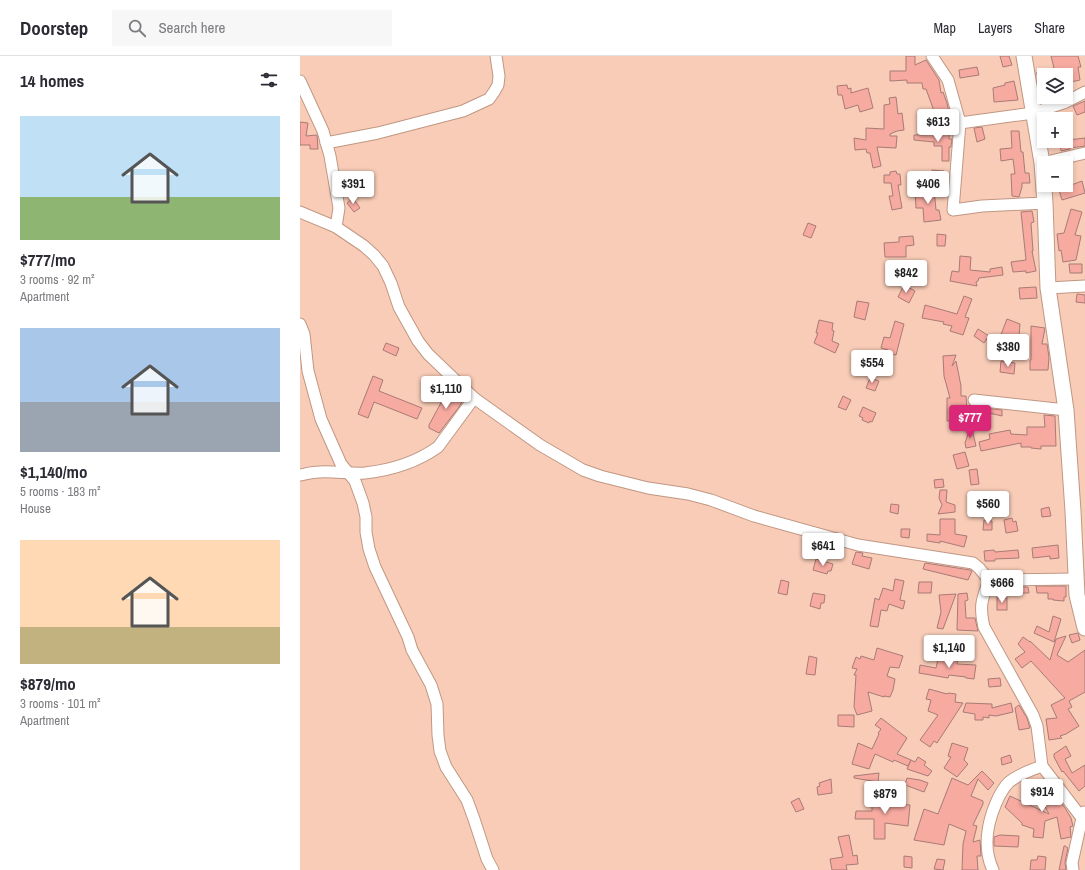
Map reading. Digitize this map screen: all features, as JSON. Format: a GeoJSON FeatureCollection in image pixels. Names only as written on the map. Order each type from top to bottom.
{"type":"FeatureCollection","features":[{"type":"Feature","properties":{"kind":"street"},"geometry":{"type":"LineString","coordinates":[[326,143],[378,133],[463,111],[489,99],[498,85],[499,76],[496,56]]}},
{"type":"Feature","properties":{"kind":"street"},"geometry":{"type":"LineString","coordinates":[[932,56],[948,80],[960,123],[952,210],[982,206],[1046,203]]}},
{"type":"Feature","properties":{"kind":"street"},"geometry":{"type":"LineString","coordinates":[[1024,56],[1041,156]]}},
{"type":"Feature","properties":{"kind":"street"},"geometry":{"type":"LineString","coordinates":[[300,81],[314,111],[326,143],[335,180],[339,208],[336,227]]}},
{"type":"Feature","properties":{"kind":"street"},"geometry":{"type":"LineString","coordinates":[[960,123],[1033,113],[1066,102],[1085,92]]}},
{"type":"Feature","properties":{"kind":"street"},"geometry":{"type":"LineString","coordinates":[[1072,156],[1085,153]]}},
{"type":"Feature","properties":{"kind":"street"},"geometry":{"type":"LineString","coordinates":[[1045,192],[1048,288],[1066,410],[1077,595],[1085,628]]}},
{"type":"Feature","properties":{"kind":"street"},"geometry":{"type":"LineString","coordinates":[[300,212],[336,227],[364,246],[379,260],[391,282],[399,307],[418,341],[428,354],[474,398],[540,445],[583,470],[600,476],[648,488],[688,494],[711,500],[754,516],[858,545],[972,563],[979,568],[989,580]]}},
{"type":"Feature","properties":{"kind":"street"},"geometry":{"type":"LineString","coordinates":[[1048,288],[1085,286]]}},
{"type":"Feature","properties":{"kind":"street"},"geometry":{"type":"LineString","coordinates":[[300,324],[304,334],[308,371],[321,419],[336,455],[355,481],[363,502],[369,549],[375,567],[405,631],[416,659],[434,693],[437,704],[439,743],[444,762],[467,800],[487,859],[493,870]]}},
{"type":"Feature","properties":{"kind":"street"},"geometry":{"type":"LineString","coordinates":[[300,475],[319,472],[364,473],[388,470],[413,462],[430,453],[445,440],[474,398]]}},
{"type":"Feature","properties":{"kind":"street"},"geometry":{"type":"LineString","coordinates":[[974,400],[1066,410]]}},
{"type":"Feature","properties":{"kind":"street"},"geometry":{"type":"LineString","coordinates":[[989,580],[1076,579]]}},
{"type":"Feature","properties":{"kind":"street"},"geometry":{"type":"LineString","coordinates":[[989,580],[981,602],[981,614],[984,627],[1033,715],[1037,726],[1042,766],[1060,790],[1083,814],[1072,863],[1073,870]]}},
{"type":"Feature","properties":{"kind":"street"},"geometry":{"type":"LineString","coordinates":[[993,870],[989,858],[987,837],[989,820],[1000,793],[1008,783],[1026,771],[1042,766]]}},
{"type":"Feature","properties":{"kind":"building"},"geometry":{"type":"Polygon","coordinates":[[[906,56],[915,56],[915,65],[926,60],[939,80],[941,93],[943,92],[950,117],[940,120],[934,111],[926,89],[923,89],[922,83],[907,83],[907,80],[890,81],[890,71],[906,71],[906,56]]]}},
{"type":"Feature","properties":{"kind":"building"},"geometry":{"type":"Polygon","coordinates":[[[1000,56],[1009,56],[1012,65],[1003,67],[1000,56]]]}},
{"type":"Feature","properties":{"kind":"building"},"geometry":{"type":"Polygon","coordinates":[[[1051,56],[1078,56],[1081,67],[1078,67],[1080,80],[1073,82],[1073,68],[1054,68],[1051,56]]]}},
{"type":"Feature","properties":{"kind":"building"},"geometry":{"type":"Polygon","coordinates":[[[977,67],[979,75],[960,78],[959,70],[977,67]]]}},
{"type":"Feature","properties":{"kind":"building"},"geometry":{"type":"Polygon","coordinates":[[[1014,81],[1018,100],[994,102],[993,88],[1014,81]]]}},
{"type":"Feature","properties":{"kind":"building"},"geometry":{"type":"Polygon","coordinates":[[[847,85],[848,89],[851,88],[851,93],[868,88],[873,108],[860,112],[858,105],[845,109],[842,95],[838,95],[837,86],[847,85]]]}},
{"type":"Feature","properties":{"kind":"building"},"geometry":{"type":"Polygon","coordinates":[[[896,97],[898,114],[902,113],[904,130],[890,134],[890,136],[897,136],[896,148],[877,147],[881,166],[873,168],[870,153],[867,153],[866,149],[855,150],[854,138],[866,140],[866,128],[884,129],[884,105],[890,104],[889,98],[896,97]]]}},
{"type":"Feature","properties":{"kind":"building"},"geometry":{"type":"Polygon","coordinates":[[[1085,101],[1085,112],[1077,115],[1073,106],[1085,101]]]}},
{"type":"Feature","properties":{"kind":"building"},"geometry":{"type":"Polygon","coordinates":[[[300,122],[308,123],[306,136],[317,135],[318,149],[310,149],[310,145],[300,145],[300,122]]]}},
{"type":"Feature","properties":{"kind":"building"},"geometry":{"type":"Polygon","coordinates":[[[982,127],[985,139],[977,142],[974,128],[982,127]]]}},
{"type":"Feature","properties":{"kind":"building"},"geometry":{"type":"Polygon","coordinates":[[[1011,131],[1019,131],[1025,173],[1029,173],[1030,183],[1022,183],[1019,197],[1012,196],[1011,174],[1015,174],[1013,159],[1001,161],[1000,149],[1012,148],[1011,131]]]}},
{"type":"Feature","properties":{"kind":"building"},"geometry":{"type":"Polygon","coordinates":[[[949,134],[949,139],[952,139],[951,147],[949,147],[949,161],[942,161],[942,146],[934,146],[934,142],[914,140],[914,135],[949,134]]]}},
{"type":"Feature","properties":{"kind":"building"},"geometry":{"type":"Polygon","coordinates":[[[1085,138],[1085,146],[1073,148],[1073,139],[1085,138]]]}},
{"type":"Feature","properties":{"kind":"building"},"geometry":{"type":"Polygon","coordinates":[[[1061,148],[1070,148],[1070,149],[1061,151],[1061,148]]]}},
{"type":"Feature","properties":{"kind":"building"},"geometry":{"type":"Polygon","coordinates":[[[932,170],[944,171],[943,188],[931,188],[932,170]]]}},
{"type":"Feature","properties":{"kind":"building"},"geometry":{"type":"Polygon","coordinates":[[[896,171],[897,174],[900,174],[901,185],[898,185],[902,208],[892,210],[889,196],[893,196],[891,183],[884,183],[884,175],[890,175],[890,172],[896,171]]]}},
{"type":"Feature","properties":{"kind":"building"},"geometry":{"type":"Polygon","coordinates":[[[1082,181],[1085,193],[1062,200],[1060,192],[1073,192],[1073,184],[1082,181]]]}},
{"type":"Feature","properties":{"kind":"building"},"geometry":{"type":"Polygon","coordinates":[[[934,189],[936,210],[939,210],[941,220],[924,222],[923,208],[916,208],[915,191],[934,189]]]}},
{"type":"Feature","properties":{"kind":"building"},"geometry":{"type":"Polygon","coordinates":[[[353,198],[360,208],[354,212],[347,203],[353,198]]]}},
{"type":"Feature","properties":{"kind":"building"},"geometry":{"type":"Polygon","coordinates":[[[1071,209],[1082,212],[1075,235],[1081,236],[1076,260],[1063,262],[1061,250],[1059,251],[1057,234],[1064,233],[1071,209]]]}},
{"type":"Feature","properties":{"kind":"building"},"geometry":{"type":"Polygon","coordinates":[[[1032,211],[1034,222],[1031,223],[1032,251],[1036,271],[1026,273],[1026,271],[1013,272],[1011,262],[1026,260],[1021,212],[1032,211]]]}},
{"type":"Feature","properties":{"kind":"building"},"geometry":{"type":"Polygon","coordinates":[[[808,223],[816,226],[811,238],[803,235],[808,223]]]}},
{"type":"Feature","properties":{"kind":"building"},"geometry":{"type":"Polygon","coordinates":[[[937,234],[946,235],[945,246],[937,246],[937,234]]]}},
{"type":"Feature","properties":{"kind":"building"},"geometry":{"type":"Polygon","coordinates":[[[913,236],[914,245],[906,246],[906,257],[885,257],[884,243],[899,242],[899,237],[913,236]]]}},
{"type":"Feature","properties":{"kind":"building"},"geometry":{"type":"Polygon","coordinates":[[[960,256],[971,257],[970,270],[990,272],[990,269],[1002,267],[1003,275],[979,278],[976,282],[977,286],[950,281],[952,271],[959,272],[960,256]]]}},
{"type":"Feature","properties":{"kind":"building"},"geometry":{"type":"Polygon","coordinates":[[[904,263],[915,266],[909,285],[899,282],[904,263]]]}},
{"type":"Feature","properties":{"kind":"building"},"geometry":{"type":"Polygon","coordinates":[[[1069,264],[1082,264],[1082,273],[1070,273],[1069,264]]]}},
{"type":"Feature","properties":{"kind":"building"},"geometry":{"type":"Polygon","coordinates":[[[904,285],[915,291],[909,303],[898,297],[904,285]]]}},
{"type":"Feature","properties":{"kind":"building"},"geometry":{"type":"Polygon","coordinates":[[[1036,287],[1037,298],[1020,299],[1019,288],[1036,287]]]}},
{"type":"Feature","properties":{"kind":"building"},"geometry":{"type":"Polygon","coordinates":[[[1077,294],[1085,295],[1085,303],[1076,302],[1077,294]]]}},
{"type":"Feature","properties":{"kind":"building"},"geometry":{"type":"Polygon","coordinates":[[[964,296],[972,299],[965,317],[969,318],[963,335],[950,331],[952,326],[943,324],[944,322],[922,318],[925,305],[957,314],[964,296]]]}},
{"type":"Feature","properties":{"kind":"building"},"geometry":{"type":"Polygon","coordinates":[[[857,301],[869,303],[865,320],[854,317],[857,301]]]}},
{"type":"Feature","properties":{"kind":"building"},"geometry":{"type":"Polygon","coordinates":[[[1007,319],[1020,324],[1019,336],[1014,335],[1012,341],[1000,337],[1007,319]]]}},
{"type":"Feature","properties":{"kind":"building"},"geometry":{"type":"Polygon","coordinates":[[[819,320],[833,323],[832,330],[834,331],[832,341],[839,344],[835,353],[814,343],[818,333],[816,333],[819,320]]]}},
{"type":"Feature","properties":{"kind":"building"},"geometry":{"type":"Polygon","coordinates":[[[895,321],[904,324],[896,355],[887,353],[888,350],[881,348],[884,337],[890,338],[895,321]]]}},
{"type":"Feature","properties":{"kind":"building"},"geometry":{"type":"Polygon","coordinates":[[[1031,326],[1045,328],[1042,344],[1047,344],[1049,357],[1048,370],[1030,370],[1031,326]]]}},
{"type":"Feature","properties":{"kind":"building"},"geometry":{"type":"Polygon","coordinates":[[[978,329],[989,336],[984,343],[974,336],[978,329]]]}},
{"type":"Feature","properties":{"kind":"building"},"geometry":{"type":"Polygon","coordinates":[[[386,343],[399,348],[396,356],[383,350],[386,343]]]}},
{"type":"Feature","properties":{"kind":"building"},"geometry":{"type":"Polygon","coordinates":[[[956,355],[952,366],[956,361],[961,386],[961,396],[966,396],[967,409],[955,408],[955,421],[947,421],[947,398],[950,398],[944,376],[943,356],[956,355]]]}},
{"type":"Feature","properties":{"kind":"building"},"geometry":{"type":"Polygon","coordinates":[[[1001,361],[1015,363],[1014,374],[1000,372],[1001,361]]]}},
{"type":"Feature","properties":{"kind":"building"},"geometry":{"type":"Polygon","coordinates":[[[373,376],[383,380],[379,391],[422,408],[417,419],[374,402],[368,418],[358,414],[373,376]]]}},
{"type":"Feature","properties":{"kind":"building"},"geometry":{"type":"Polygon","coordinates":[[[870,378],[879,381],[875,391],[866,388],[870,378]]]}},
{"type":"Feature","properties":{"kind":"building"},"geometry":{"type":"Polygon","coordinates":[[[449,388],[459,393],[464,398],[439,433],[429,428],[429,425],[449,388]]]}},
{"type":"Feature","properties":{"kind":"building"},"geometry":{"type":"Polygon","coordinates":[[[843,396],[851,400],[846,410],[838,407],[843,396]]]}},
{"type":"Feature","properties":{"kind":"building"},"geometry":{"type":"Polygon","coordinates":[[[863,407],[876,413],[872,422],[870,421],[869,423],[862,420],[863,418],[859,416],[863,407]]]}},
{"type":"Feature","properties":{"kind":"building"},"geometry":{"type":"Polygon","coordinates":[[[976,407],[1002,410],[1002,416],[985,412],[981,425],[974,423],[977,413],[975,412],[976,407]]]}},
{"type":"Feature","properties":{"kind":"building"},"geometry":{"type":"Polygon","coordinates":[[[1044,415],[1055,416],[1056,446],[1041,446],[1041,449],[1021,447],[1021,443],[981,451],[979,442],[990,439],[989,434],[1010,430],[1011,434],[1027,435],[1027,427],[1045,427],[1044,415]]]}},
{"type":"Feature","properties":{"kind":"building"},"geometry":{"type":"Polygon","coordinates":[[[971,425],[976,446],[966,448],[965,443],[971,425]]]}},
{"type":"Feature","properties":{"kind":"building"},"geometry":{"type":"Polygon","coordinates":[[[965,452],[969,466],[957,469],[953,455],[965,452]]]}},
{"type":"Feature","properties":{"kind":"building"},"geometry":{"type":"Polygon","coordinates":[[[977,469],[979,484],[971,485],[969,470],[977,469]]]}},
{"type":"Feature","properties":{"kind":"building"},"geometry":{"type":"Polygon","coordinates":[[[943,479],[944,487],[935,488],[934,480],[943,479]]]}},
{"type":"Feature","properties":{"kind":"building"},"geometry":{"type":"Polygon","coordinates":[[[940,490],[947,490],[946,502],[955,505],[955,512],[938,514],[942,505],[939,498],[940,490]]]}},
{"type":"Feature","properties":{"kind":"building"},"geometry":{"type":"Polygon","coordinates":[[[891,504],[899,505],[898,514],[890,512],[891,504]]]}},
{"type":"Feature","properties":{"kind":"building"},"geometry":{"type":"Polygon","coordinates":[[[1049,507],[1051,516],[1042,517],[1041,509],[1049,507]]]}},
{"type":"Feature","properties":{"kind":"building"},"geometry":{"type":"Polygon","coordinates":[[[1012,518],[1013,522],[1016,521],[1018,531],[1006,533],[1004,520],[1012,518]]]}},
{"type":"Feature","properties":{"kind":"building"},"geometry":{"type":"Polygon","coordinates":[[[940,519],[955,519],[955,534],[967,536],[964,547],[940,541],[940,543],[927,541],[927,534],[940,535],[940,519]]]}},
{"type":"Feature","properties":{"kind":"building"},"geometry":{"type":"Polygon","coordinates":[[[984,520],[992,521],[992,530],[983,530],[984,520]]]}},
{"type":"Feature","properties":{"kind":"building"},"geometry":{"type":"Polygon","coordinates":[[[901,529],[910,529],[909,538],[901,537],[901,529]]]}},
{"type":"Feature","properties":{"kind":"building"},"geometry":{"type":"Polygon","coordinates":[[[1058,545],[1059,558],[1050,559],[1050,556],[1033,558],[1032,548],[1058,545]]]}},
{"type":"Feature","properties":{"kind":"building"},"geometry":{"type":"Polygon","coordinates":[[[994,550],[995,552],[1018,550],[1019,558],[985,561],[984,551],[994,550]]]}},
{"type":"Feature","properties":{"kind":"building"},"geometry":{"type":"Polygon","coordinates":[[[856,552],[863,553],[862,556],[872,558],[869,569],[852,564],[856,552]]]}},
{"type":"Feature","properties":{"kind":"building"},"geometry":{"type":"Polygon","coordinates":[[[816,559],[833,564],[831,571],[828,571],[827,574],[813,570],[816,559]]]}},
{"type":"Feature","properties":{"kind":"building"},"geometry":{"type":"Polygon","coordinates":[[[925,563],[972,571],[968,580],[923,569],[925,563]]]}},
{"type":"Feature","properties":{"kind":"building"},"geometry":{"type":"Polygon","coordinates":[[[895,579],[904,581],[900,600],[905,601],[903,609],[889,604],[887,611],[881,610],[878,627],[870,626],[875,598],[879,600],[883,588],[893,591],[895,579]]]}},
{"type":"Feature","properties":{"kind":"building"},"geometry":{"type":"Polygon","coordinates":[[[781,580],[789,582],[787,595],[778,593],[781,580]]]}},
{"type":"Feature","properties":{"kind":"building"},"geometry":{"type":"Polygon","coordinates":[[[919,582],[932,582],[931,593],[918,593],[919,582]]]}},
{"type":"Feature","properties":{"kind":"building"},"geometry":{"type":"Polygon","coordinates":[[[1036,586],[1066,586],[1066,597],[1064,597],[1064,601],[1048,599],[1048,593],[1037,593],[1036,586]]]}},
{"type":"Feature","properties":{"kind":"building"},"geometry":{"type":"Polygon","coordinates":[[[1020,587],[1028,587],[1029,593],[1020,593],[1020,587]]]}},
{"type":"Feature","properties":{"kind":"building"},"geometry":{"type":"Polygon","coordinates":[[[813,593],[825,595],[824,603],[821,603],[820,609],[810,606],[813,593]]]}},
{"type":"Feature","properties":{"kind":"building"},"geometry":{"type":"Polygon","coordinates":[[[967,593],[968,600],[965,601],[966,618],[975,618],[978,631],[957,630],[958,594],[967,593]]]}},
{"type":"Feature","properties":{"kind":"building"},"geometry":{"type":"Polygon","coordinates":[[[956,594],[943,629],[937,628],[941,612],[939,595],[956,594]]]}},
{"type":"Feature","properties":{"kind":"building"},"geometry":{"type":"Polygon","coordinates":[[[997,598],[1007,598],[1007,610],[997,610],[997,598]]]}},
{"type":"Feature","properties":{"kind":"building"},"geometry":{"type":"Polygon","coordinates":[[[1053,616],[1061,619],[1054,642],[1034,633],[1037,626],[1049,632],[1053,616]]]}},
{"type":"Feature","properties":{"kind":"building"},"geometry":{"type":"Polygon","coordinates":[[[1078,633],[1080,640],[1072,643],[1069,635],[1078,633]]]}},
{"type":"Feature","properties":{"kind":"building"},"geometry":{"type":"Polygon","coordinates":[[[1066,636],[1057,655],[1068,662],[1085,650],[1085,692],[1069,701],[1072,707],[1068,709],[1079,726],[1060,736],[1062,738],[1049,740],[1046,719],[1057,718],[1051,705],[1065,698],[1031,661],[1022,668],[1015,659],[1025,652],[1018,644],[1023,637],[1030,641],[1050,660],[1056,639],[1066,636]]]}},
{"type":"Feature","properties":{"kind":"building"},"geometry":{"type":"Polygon","coordinates":[[[928,639],[939,641],[938,649],[927,648],[928,639]]]}},
{"type":"Feature","properties":{"kind":"building"},"geometry":{"type":"Polygon","coordinates":[[[877,648],[903,656],[899,668],[890,667],[887,676],[895,679],[893,690],[890,697],[884,697],[868,692],[872,711],[857,715],[854,707],[856,675],[854,675],[857,669],[852,668],[856,657],[860,659],[861,656],[874,660],[877,648]]]}},
{"type":"Feature","properties":{"kind":"building"},"geometry":{"type":"Polygon","coordinates":[[[939,654],[958,659],[957,664],[976,665],[974,679],[949,675],[948,678],[919,673],[920,665],[936,668],[939,654]]]}},
{"type":"Feature","properties":{"kind":"building"},"geometry":{"type":"Polygon","coordinates":[[[809,656],[817,658],[815,675],[806,674],[809,656]]]}},
{"type":"Feature","properties":{"kind":"building"},"geometry":{"type":"Polygon","coordinates":[[[1000,678],[1001,686],[989,687],[988,679],[1000,678]]]}},
{"type":"Feature","properties":{"kind":"building"},"geometry":{"type":"Polygon","coordinates":[[[929,689],[947,694],[956,694],[955,702],[963,703],[937,743],[934,741],[930,747],[920,740],[938,715],[928,711],[931,700],[926,699],[929,689]]]}},
{"type":"Feature","properties":{"kind":"building"},"geometry":{"type":"Polygon","coordinates":[[[966,703],[992,704],[992,708],[1011,703],[1013,712],[996,716],[989,715],[989,718],[983,717],[983,720],[975,720],[975,714],[963,712],[966,703]]]}},
{"type":"Feature","properties":{"kind":"building"},"geometry":{"type":"Polygon","coordinates":[[[1019,705],[1027,718],[1030,728],[1019,730],[1015,708],[1019,705]]]}},
{"type":"Feature","properties":{"kind":"building"},"geometry":{"type":"Polygon","coordinates":[[[838,715],[854,715],[854,727],[838,726],[838,715]]]}},
{"type":"Feature","properties":{"kind":"building"},"geometry":{"type":"Polygon","coordinates":[[[881,718],[907,738],[897,754],[911,760],[908,766],[894,760],[893,762],[875,754],[869,769],[852,764],[858,743],[872,749],[881,729],[875,725],[881,718]]]}},
{"type":"Feature","properties":{"kind":"building"},"geometry":{"type":"Polygon","coordinates":[[[952,743],[968,748],[964,760],[968,764],[957,777],[944,768],[951,757],[948,756],[952,743]]]}},
{"type":"Feature","properties":{"kind":"building"},"geometry":{"type":"Polygon","coordinates":[[[1066,746],[1071,756],[1065,759],[1072,773],[1085,765],[1085,786],[1079,791],[1063,771],[1062,772],[1054,757],[1054,754],[1066,746]]]}},
{"type":"Feature","properties":{"kind":"building"},"geometry":{"type":"Polygon","coordinates":[[[1010,755],[1012,762],[1002,765],[1001,758],[1010,755]]]}},
{"type":"Feature","properties":{"kind":"building"},"geometry":{"type":"Polygon","coordinates":[[[918,757],[926,762],[924,765],[932,771],[928,776],[907,769],[911,760],[915,762],[918,757]]]}},
{"type":"Feature","properties":{"kind":"building"},"geometry":{"type":"Polygon","coordinates":[[[982,771],[994,783],[988,790],[978,779],[971,796],[983,801],[973,825],[977,826],[973,842],[980,840],[981,856],[977,856],[978,870],[962,870],[963,844],[966,831],[949,824],[944,845],[914,840],[924,809],[938,814],[952,778],[968,785],[982,771]]]}},
{"type":"Feature","properties":{"kind":"building"},"geometry":{"type":"Polygon","coordinates":[[[879,773],[878,782],[854,778],[854,776],[879,773]]]}},
{"type":"Feature","properties":{"kind":"building"},"geometry":{"type":"Polygon","coordinates":[[[907,778],[928,783],[924,792],[905,785],[907,778]]]}},
{"type":"Feature","properties":{"kind":"building"},"geometry":{"type":"Polygon","coordinates":[[[831,779],[832,793],[818,795],[817,787],[820,786],[819,783],[831,779]]]}},
{"type":"Feature","properties":{"kind":"building"},"geometry":{"type":"Polygon","coordinates":[[[1045,782],[1071,818],[1073,826],[1070,827],[1071,837],[1061,839],[1057,817],[1045,821],[1043,838],[1033,837],[1034,829],[1022,825],[1022,823],[1005,807],[1010,796],[1049,814],[1035,789],[1045,782]]]}},
{"type":"Feature","properties":{"kind":"building"},"geometry":{"type":"Polygon","coordinates":[[[872,794],[891,797],[890,803],[910,805],[908,826],[885,823],[885,839],[874,839],[874,819],[855,819],[856,811],[872,811],[872,794]]]}},
{"type":"Feature","properties":{"kind":"building"},"geometry":{"type":"Polygon","coordinates":[[[799,798],[804,809],[796,812],[791,802],[799,798]]]}},
{"type":"Feature","properties":{"kind":"building"},"geometry":{"type":"Polygon","coordinates":[[[849,835],[853,856],[857,855],[858,864],[846,865],[847,870],[832,870],[830,859],[843,857],[838,837],[849,835]]]}},
{"type":"Feature","properties":{"kind":"building"},"geometry":{"type":"Polygon","coordinates":[[[1000,835],[1019,836],[1018,847],[994,846],[994,837],[1000,835]]]}},
{"type":"Feature","properties":{"kind":"building"},"geometry":{"type":"Polygon","coordinates":[[[1064,846],[1068,848],[1065,862],[1066,870],[1059,870],[1064,846]]]}},
{"type":"Feature","properties":{"kind":"building"},"geometry":{"type":"Polygon","coordinates":[[[904,856],[912,857],[912,868],[904,867],[904,856]]]}},
{"type":"Feature","properties":{"kind":"building"},"geometry":{"type":"Polygon","coordinates":[[[1038,856],[1046,857],[1045,870],[1030,870],[1031,860],[1037,860],[1038,856]]]}},
{"type":"Feature","properties":{"kind":"building"},"geometry":{"type":"Polygon","coordinates":[[[937,859],[945,860],[943,870],[934,869],[937,859]]]}}]}
